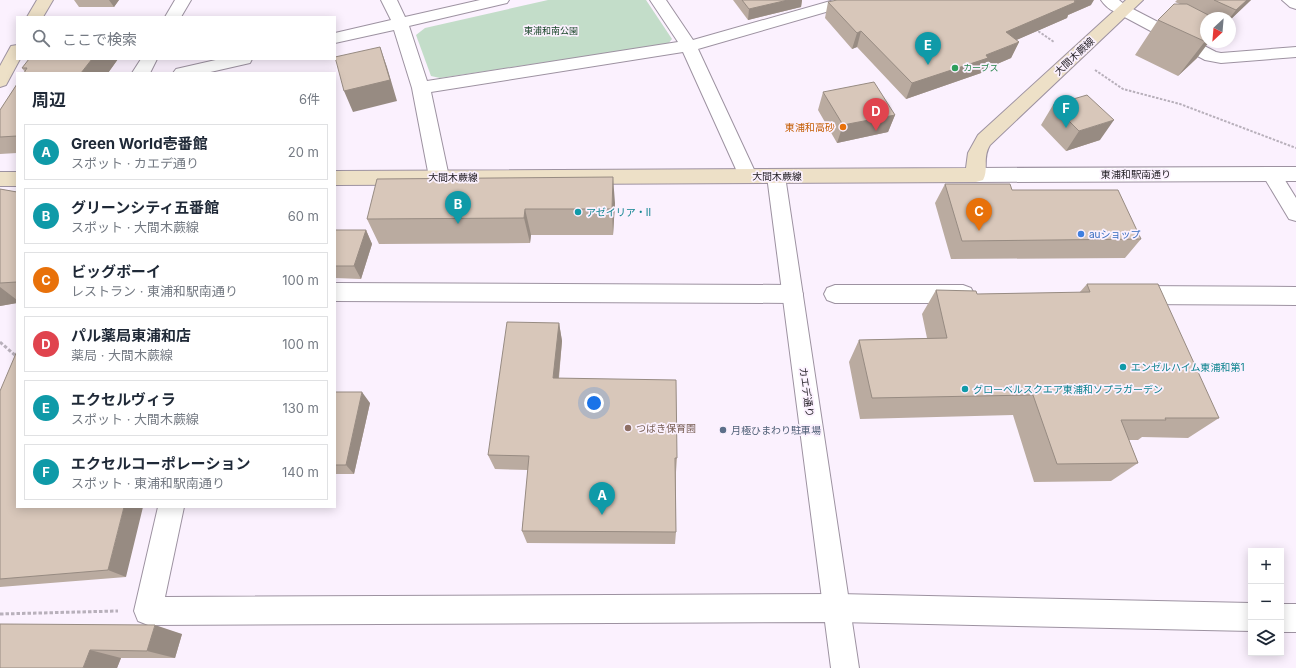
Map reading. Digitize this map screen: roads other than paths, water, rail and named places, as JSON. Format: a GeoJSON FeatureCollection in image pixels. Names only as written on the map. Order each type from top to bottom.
{"type":"FeatureCollection","features":[{"type":"Feature","properties":{"kind":"main road"},"geometry":{"type":"LineString","coordinates":[[36,16],[45,0]]}},
{"type":"Feature","properties":{"kind":"main road","name":"大間木蕨線"},"geometry":{"type":"LineString","coordinates":[[336,178],[976,175],[974,160],[978,149],[984,140],[1129,5]]}},
{"type":"Feature","properties":{"kind":"main road"},"geometry":{"type":"LineString","coordinates":[[0,81],[16,52]]}},
{"type":"Feature","properties":{"kind":"main road"},"geometry":{"type":"LineString","coordinates":[[0,179],[16,179]]}},
{"type":"Feature","properties":{"kind":"street"},"geometry":{"type":"LineString","coordinates":[[174,16],[183,0]]}},
{"type":"Feature","properties":{"kind":"street"},"geometry":{"type":"LineString","coordinates":[[389,0],[400,24],[421,88],[439,177]]}},
{"type":"Feature","properties":{"kind":"street"},"geometry":{"type":"LineString","coordinates":[[336,38],[501,0]]}},
{"type":"Feature","properties":{"kind":"street"},"geometry":{"type":"LineString","coordinates":[[658,0],[689,46],[748,176]]}},
{"type":"Feature","properties":{"kind":"street"},"geometry":{"type":"LineString","coordinates":[[421,88],[689,46],[851,0]]}},
{"type":"Feature","properties":{"kind":"street"},"geometry":{"type":"LineString","coordinates":[[1109,0],[1129,5],[1211,56],[1221,58],[1296,52]]}},
{"type":"Feature","properties":{"kind":"street"},"geometry":{"type":"LineString","coordinates":[[1290,0],[1296,4]]}},
{"type":"Feature","properties":{"kind":"street"},"geometry":{"type":"LineString","coordinates":[[142,72],[148,60]]}},
{"type":"Feature","properties":{"kind":"street"},"geometry":{"type":"LineString","coordinates":[[186,72],[240,60]]}},
{"type":"Feature","properties":{"kind":"street"},"geometry":{"type":"LineString","coordinates":[[1271,174],[1296,214]]}},
{"type":"Feature","properties":{"kind":"street","name":"東浦和駅南通り"},"geometry":{"type":"LineString","coordinates":[[976,175],[1296,174]]}},
{"type":"Feature","properties":{"kind":"street","name":"カエデ通り"},"geometry":{"type":"LineString","coordinates":[[776,176],[838,608],[845,668]]}},
{"type":"Feature","properties":{"kind":"street"},"geometry":{"type":"LineString","coordinates":[[336,292],[792,294]]}},
{"type":"Feature","properties":{"kind":"street"},"geometry":{"type":"LineString","coordinates":[[835,294],[986,294]]}},
{"type":"Feature","properties":{"kind":"street"},"geometry":{"type":"LineString","coordinates":[[1113,295],[1296,296]]}},
{"type":"Feature","properties":{"kind":"street"},"geometry":{"type":"LineString","coordinates":[[171,508],[148,610],[838,608],[1248,617]]}},
{"type":"Feature","properties":{"kind":"street"},"geometry":{"type":"LineString","coordinates":[[1284,618],[1296,618]]}},
{"type":"Feature","properties":{"kind":"place","name":"エクセルヴィラ"},"geometry":{"type":"Point","coordinates":[928,65]}},
{"type":"Feature","properties":{"kind":"place","name":"カーブス"},"geometry":{"type":"Point","coordinates":[955,68]}},
{"type":"Feature","properties":{"kind":"place","name":"東浦和高砂"},"geometry":{"type":"Point","coordinates":[843,127]}},
{"type":"Feature","properties":{"kind":"place","name":"エクセルコーポレーション"},"geometry":{"type":"Point","coordinates":[1066,128]}},
{"type":"Feature","properties":{"kind":"place","name":"パル薬局東浦和店"},"geometry":{"type":"Point","coordinates":[876,131]}},
{"type":"Feature","properties":{"kind":"place","name":"アゼイリア・Ⅱ"},"geometry":{"type":"Point","coordinates":[578,212]}},
{"type":"Feature","properties":{"kind":"place","name":"グリーンシティ五番館"},"geometry":{"type":"Point","coordinates":[458,224]}},
{"type":"Feature","properties":{"kind":"place","name":"ビッグボーイ"},"geometry":{"type":"Point","coordinates":[979,231]}},
{"type":"Feature","properties":{"kind":"place","name":"auショップ"},"geometry":{"type":"Point","coordinates":[1081,234]}},
{"type":"Feature","properties":{"kind":"place","name":"エンゼルハイム東浦和第1"},"geometry":{"type":"Point","coordinates":[1123,367]}},
{"type":"Feature","properties":{"kind":"place","name":"グローベルスクエア東浦和ソプラガーデン"},"geometry":{"type":"Point","coordinates":[965,389]}},
{"type":"Feature","properties":{"kind":"place","name":"つばき保育園"},"geometry":{"type":"Point","coordinates":[628,428]}},
{"type":"Feature","properties":{"kind":"place","name":"月極ひまわり駐車場"},"geometry":{"type":"Point","coordinates":[723,430]}},
{"type":"Feature","properties":{"kind":"place","name":"Green World壱番館"},"geometry":{"type":"Point","coordinates":[602,515]}},
{"type":"Feature","properties":{"kind":"park label","name":"東浦和南公園"},"geometry":{"type":"Point","coordinates":[551,31]}}]}
